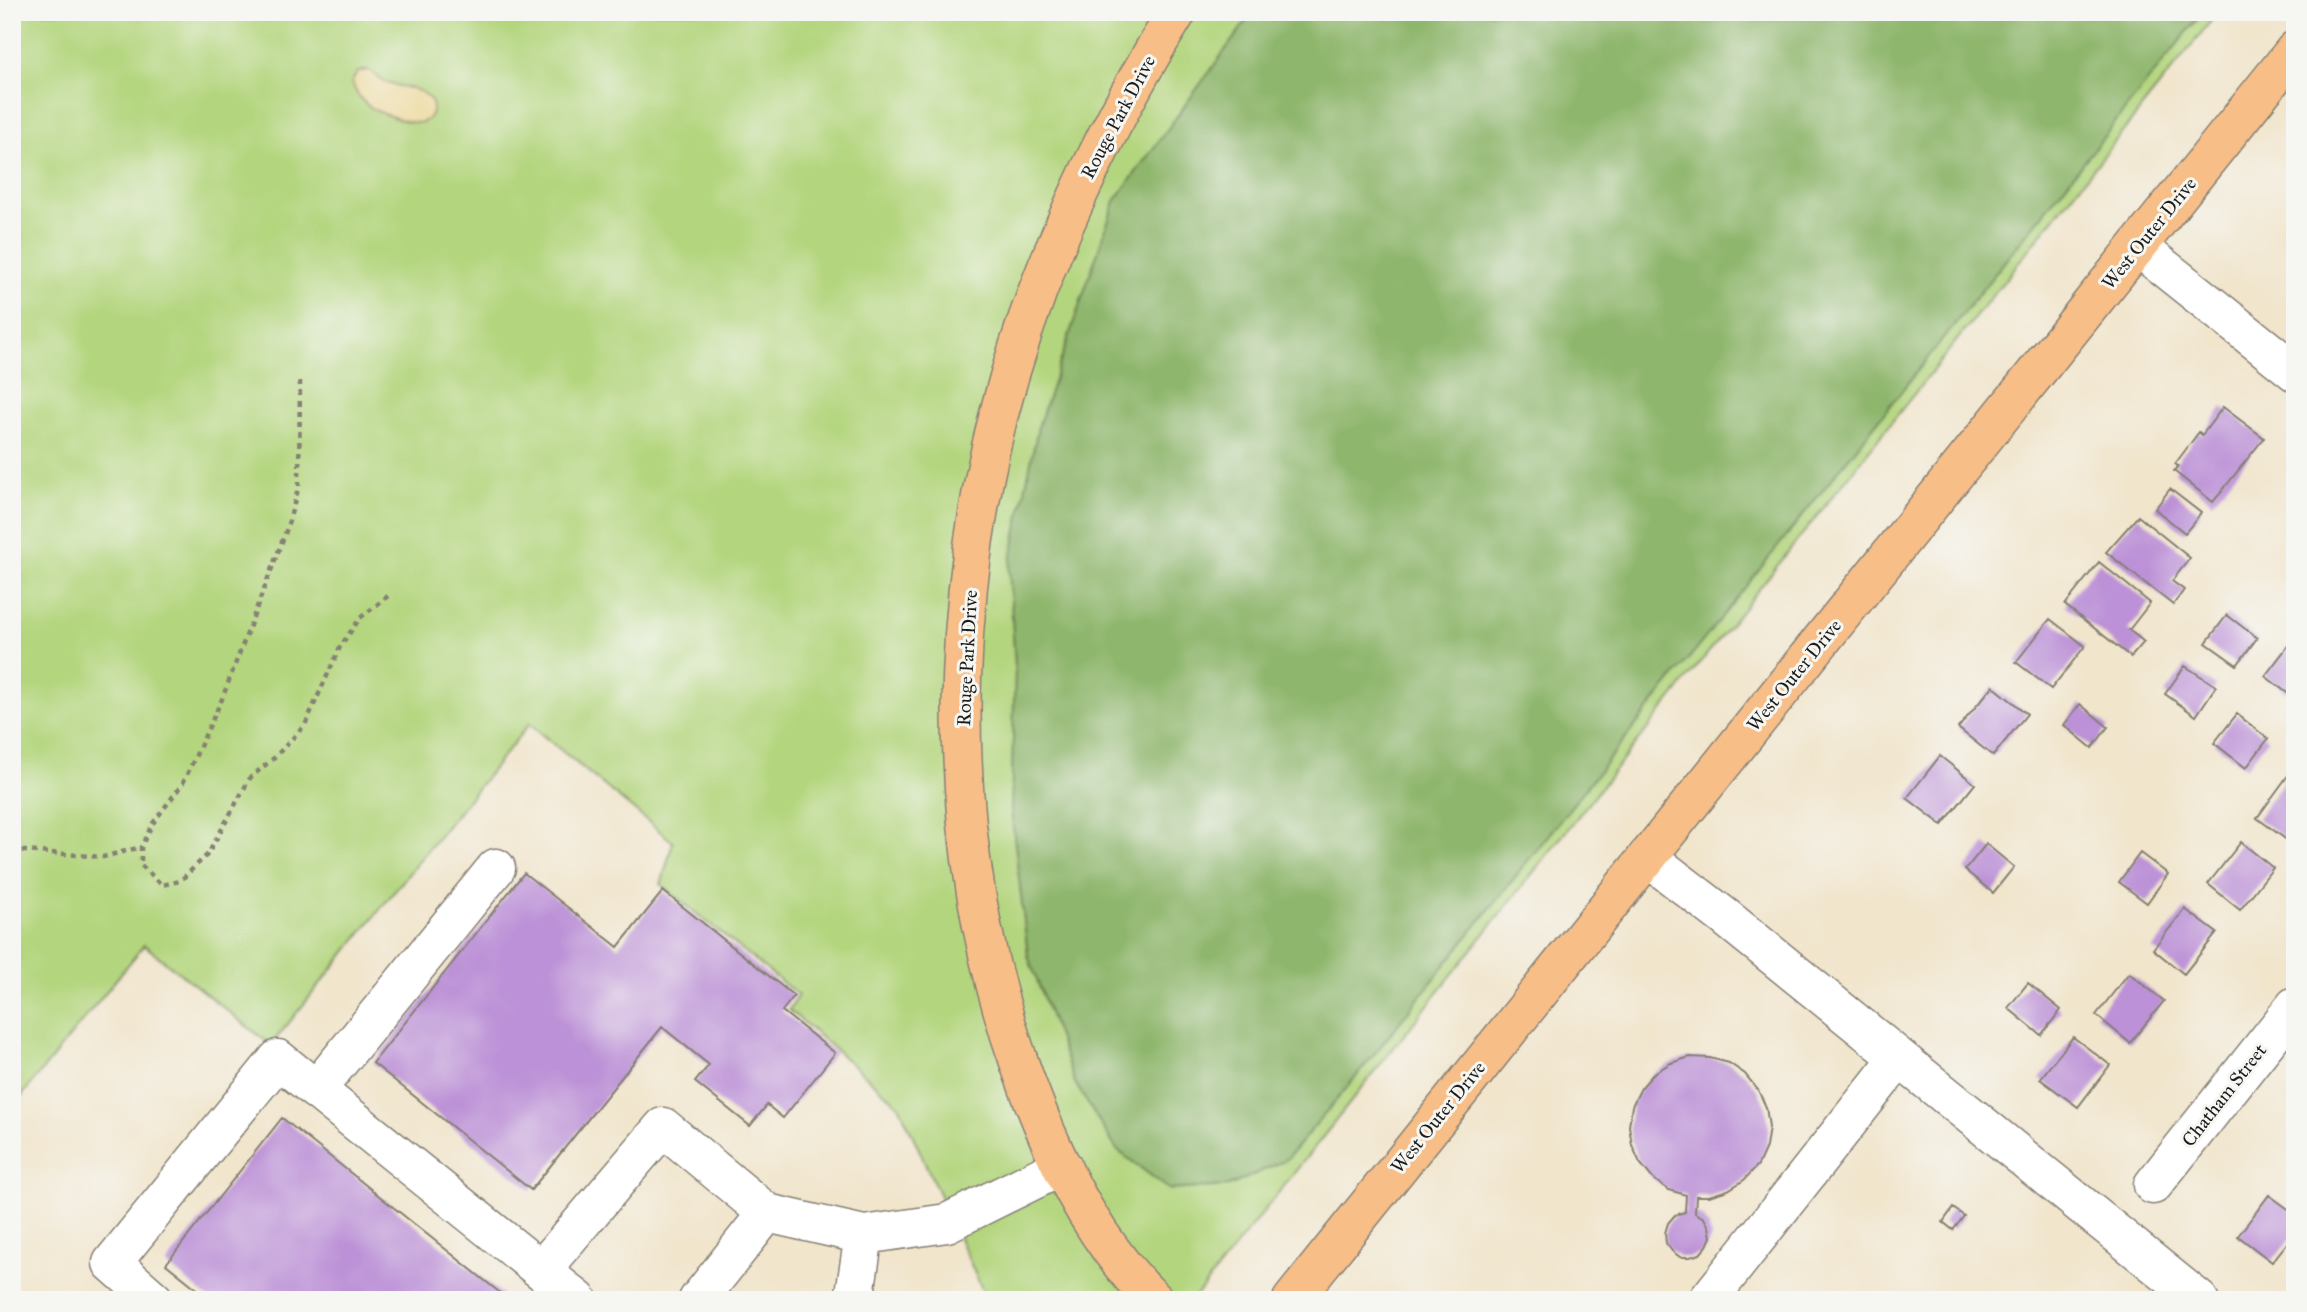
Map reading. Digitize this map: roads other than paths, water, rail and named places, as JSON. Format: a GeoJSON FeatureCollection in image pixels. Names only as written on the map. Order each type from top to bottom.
{"type":"FeatureCollection","features":[{"type":"Feature","properties":{"kind":"main road","name":"Rouge Park Drive"},"geometry":{"type":"LineString","coordinates":[[1154,1300],[1104,1241],[1079,1201],[1035,1107],[1007,1029],[986,949],[971,867],[964,785],[962,695],[965,626],[975,535],[987,467],[1009,378],[1038,290],[1073,206],[1111,126],[1177,12]]}},
{"type":"Feature","properties":{"kind":"main road","name":"West Outer Drive"},"geometry":{"type":"LineString","coordinates":[[1292,1300],[2295,50]]}},
{"type":"Feature","properties":{"kind":"street"},"geometry":{"type":"LineString","coordinates":[[2138,247],[2295,373]]}},
{"type":"Feature","properties":{"kind":"street"},"geometry":{"type":"LineString","coordinates":[[1647,857],[2199,1300]]}},
{"type":"Feature","properties":{"kind":"street"},"geometry":{"type":"LineString","coordinates":[[316,1090],[496,868]]}},
{"type":"Feature","properties":{"kind":"street","name":"Chatham Street"},"geometry":{"type":"LineString","coordinates":[[2152,1185],[2295,1006]]}},
{"type":"Feature","properties":{"kind":"street"},"geometry":{"type":"LineString","coordinates":[[154,1300],[112,1263],[278,1059],[578,1300]]}},
{"type":"Feature","properties":{"kind":"street"},"geometry":{"type":"LineString","coordinates":[[1708,1300],[1898,1059]]}},
{"type":"Feature","properties":{"kind":"street"},"geometry":{"type":"LineString","coordinates":[[541,1270],[663,1127],[767,1213],[864,1235],[947,1223],[1062,1166]]}},
{"type":"Feature","properties":{"kind":"street"},"geometry":{"type":"LineString","coordinates":[[698,1300],[767,1213]]}},
{"type":"Feature","properties":{"kind":"street"},"geometry":{"type":"LineString","coordinates":[[854,1300],[864,1235]]}}]}
